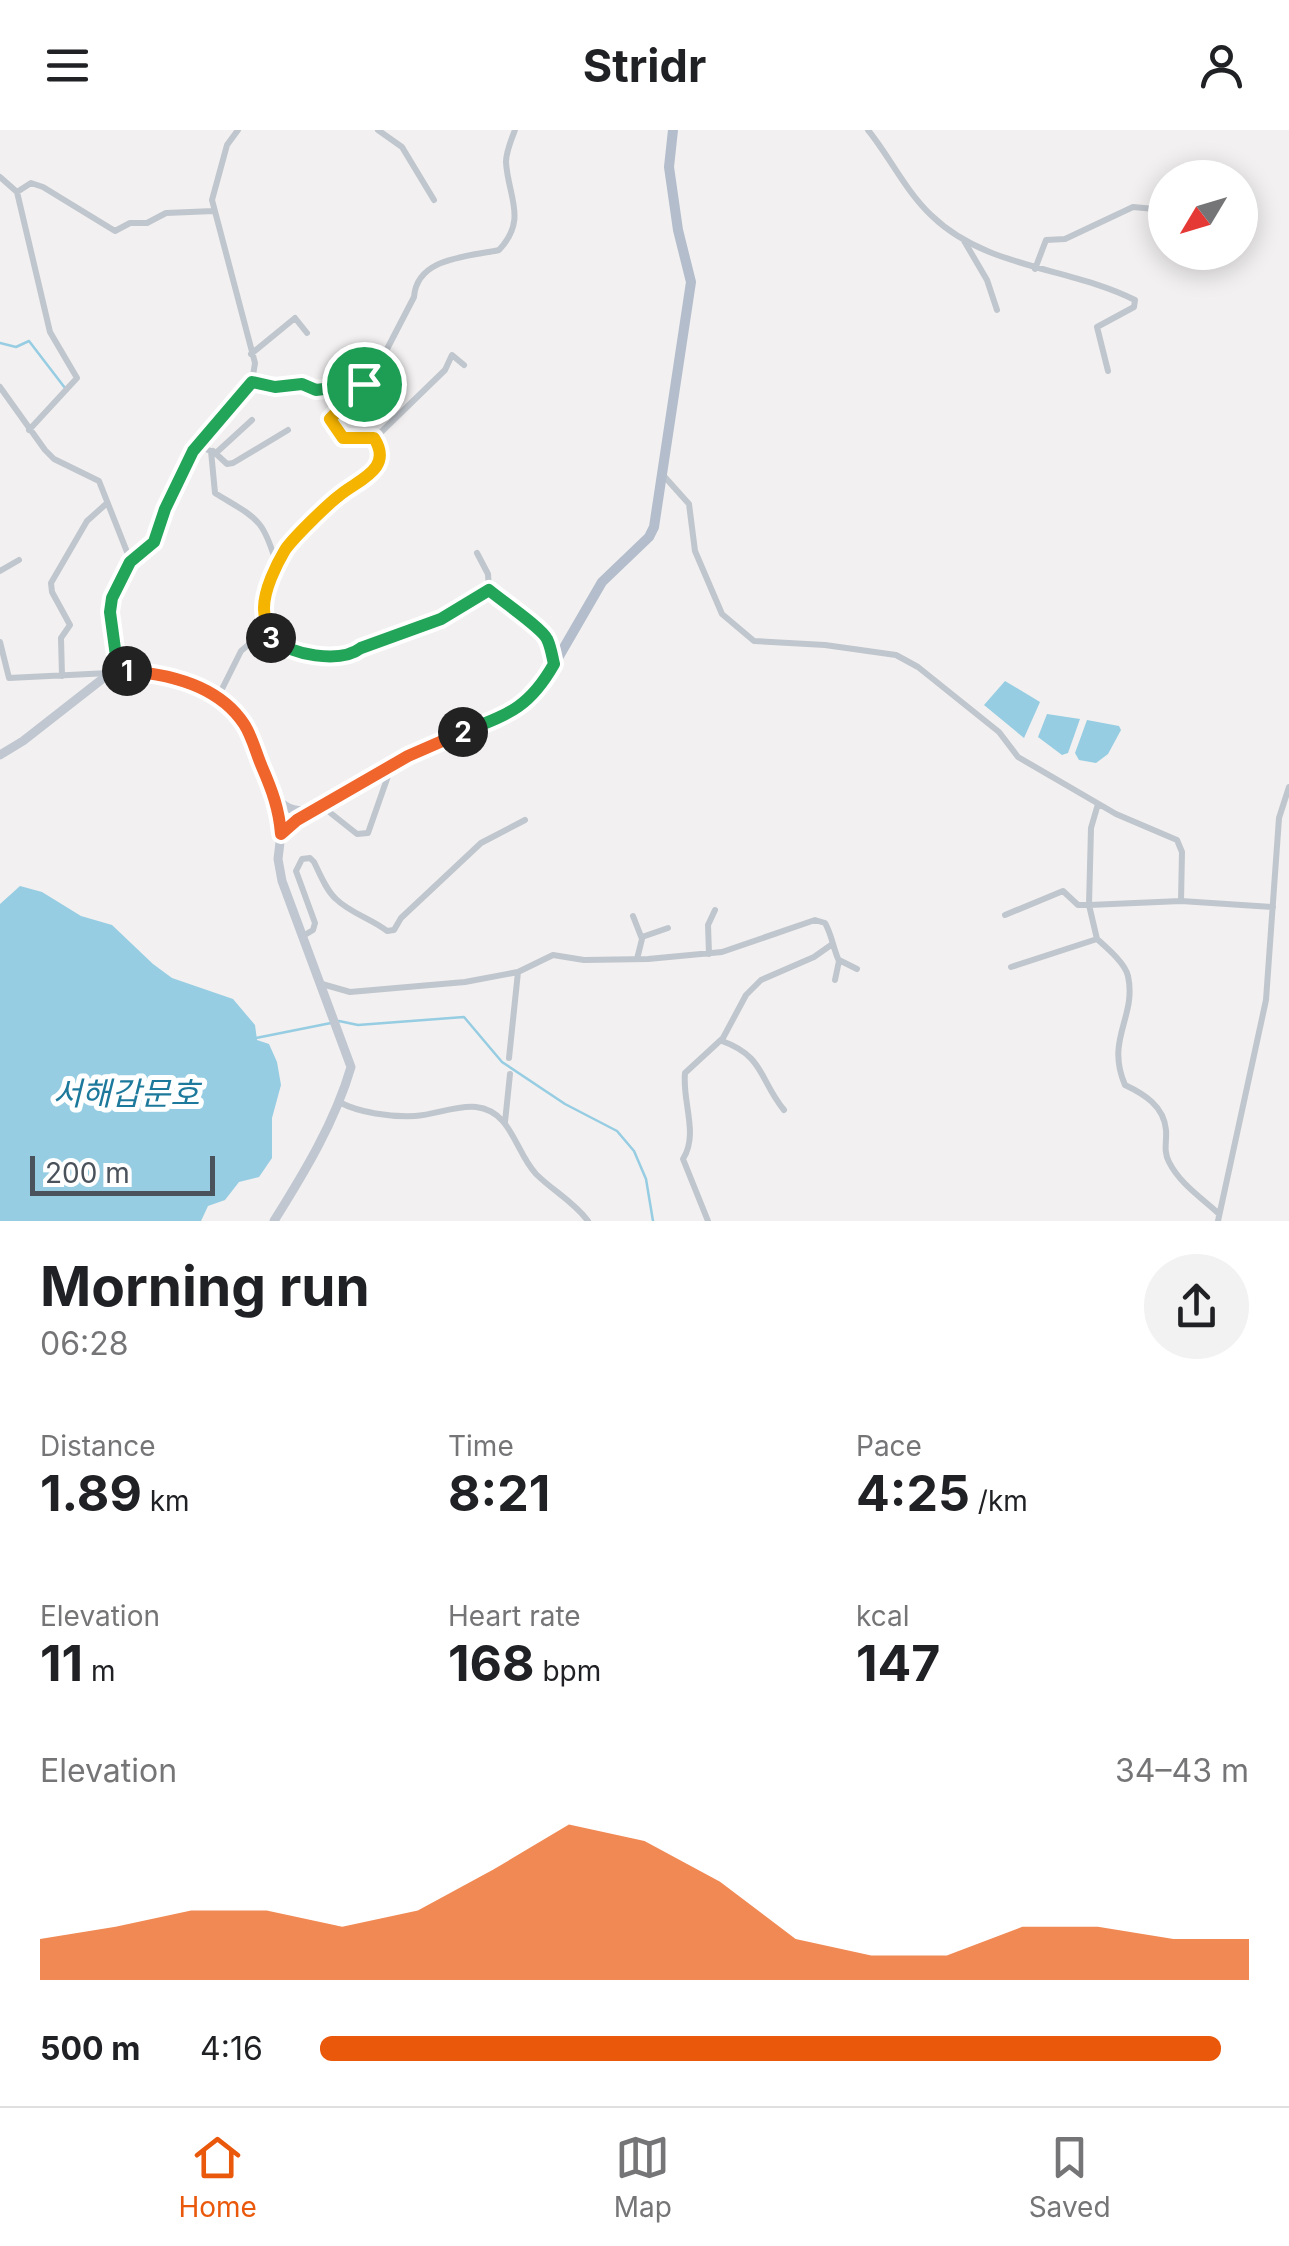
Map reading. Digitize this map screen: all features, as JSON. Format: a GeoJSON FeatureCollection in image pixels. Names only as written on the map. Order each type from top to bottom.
{"type":"FeatureCollection","features":[{"type":"Feature","properties":{"kind":"main road"},"geometry":{"type":"LineString","coordinates":[[320,808],[427,746],[513,712],[540,689],[602,582],[649,537],[654,527],[690,282],[669,167],[673,130]]}},
{"type":"Feature","properties":{"kind":"street"},"geometry":{"type":"LineString","coordinates":[[114,672],[112,598],[130,562],[154,542],[172,493],[197,446],[252,382],[255,363],[212,200],[227,145],[238,130]]}},
{"type":"Feature","properties":{"kind":"street"},"geometry":{"type":"LineString","coordinates":[[378,130],[402,147],[434,200]]}},
{"type":"Feature","properties":{"kind":"street"},"geometry":{"type":"LineString","coordinates":[[464,365],[452,355],[445,370],[374,438],[343,438],[330,419],[373,376],[396,337],[415,287],[429,268],[439,262],[499,250],[508,239],[516,205],[506,158],[515,130]]}},
{"type":"Feature","properties":{"kind":"street"},"geometry":{"type":"LineString","coordinates":[[868,130],[930,214],[962,238],[1006,259],[1104,284],[1136,300],[1134,307],[1097,326],[1108,371]]}},
{"type":"Feature","properties":{"kind":"street"},"geometry":{"type":"LineString","coordinates":[[0,178],[17,192],[50,332],[77,378],[29,430]]}},
{"type":"Feature","properties":{"kind":"street"},"geometry":{"type":"LineString","coordinates":[[17,192],[26,183],[43,187],[115,230],[130,223],[147,224],[166,212],[214,211]]}},
{"type":"Feature","properties":{"kind":"street"},"geometry":{"type":"LineString","coordinates":[[1036,268],[1046,240],[1065,239],[1133,206],[1148,208]]}},
{"type":"Feature","properties":{"kind":"street"},"geometry":{"type":"LineString","coordinates":[[962,238],[987,280],[997,310]]}},
{"type":"Feature","properties":{"kind":"street"},"geometry":{"type":"LineString","coordinates":[[252,354],[295,318],[307,333]]}},
{"type":"Feature","properties":{"kind":"street"},"geometry":{"type":"LineString","coordinates":[[345,386],[353,367]]}},
{"type":"Feature","properties":{"kind":"street"},"geometry":{"type":"LineString","coordinates":[[252,382],[275,387],[302,384],[316,390],[364,384]]}},
{"type":"Feature","properties":{"kind":"street"},"geometry":{"type":"LineString","coordinates":[[0,387],[54,458],[98,481],[130,562]]}},
{"type":"Feature","properties":{"kind":"street"},"geometry":{"type":"LineString","coordinates":[[214,452],[252,420]]}},
{"type":"Feature","properties":{"kind":"street"},"geometry":{"type":"LineString","coordinates":[[197,446],[214,452],[227,464],[233,463],[288,430]]}},
{"type":"Feature","properties":{"kind":"street"},"geometry":{"type":"LineString","coordinates":[[268,638],[265,598],[289,545],[340,495],[371,473],[381,448],[374,438]]}},
{"type":"Feature","properties":{"kind":"street"},"geometry":{"type":"LineString","coordinates":[[214,452],[215,493],[258,520],[268,536],[277,568]]}},
{"type":"Feature","properties":{"kind":"street"},"geometry":{"type":"LineString","coordinates":[[662,475],[690,504],[695,551],[722,614],[754,641],[896,654],[918,667],[999,732],[1018,757],[1098,804],[1178,840],[1182,852],[1181,901]]}},
{"type":"Feature","properties":{"kind":"street"},"geometry":{"type":"LineString","coordinates":[[62,676],[61,638],[70,625],[52,592],[52,583],[87,522],[106,504]]}},
{"type":"Feature","properties":{"kind":"street"},"geometry":{"type":"LineString","coordinates":[[476,553],[488,574],[489,590],[540,629],[547,638],[554,664]]}},
{"type":"Feature","properties":{"kind":"street"},"geometry":{"type":"LineString","coordinates":[[0,571],[19,560]]}},
{"type":"Feature","properties":{"kind":"street"},"geometry":{"type":"LineString","coordinates":[[217,700],[248,644],[268,638],[294,653],[351,655],[441,619],[489,590]]}},
{"type":"Feature","properties":{"kind":"street"},"geometry":{"type":"LineString","coordinates":[[0,642],[4,679],[114,672],[168,676],[190,682],[244,724],[276,799],[282,881],[351,1067],[302,1176],[274,1221]]}},
{"type":"Feature","properties":{"kind":"street"},"geometry":{"type":"LineString","coordinates":[[0,755],[114,672]]}},
{"type":"Feature","properties":{"kind":"street"},"geometry":{"type":"LineString","coordinates":[[276,799],[291,810],[320,808],[358,834],[368,833],[388,776],[400,761]]}},
{"type":"Feature","properties":{"kind":"street"},"geometry":{"type":"LineString","coordinates":[[1219,1218],[1266,1000],[1278,818],[1289,787]]}},
{"type":"Feature","properties":{"kind":"street"},"geometry":{"type":"LineString","coordinates":[[1098,804],[1091,828],[1089,905],[1098,939],[1128,974],[1116,1066],[1125,1084],[1144,1094],[1160,1110],[1166,1128],[1164,1151],[1177,1176],[1219,1218]]}},
{"type":"Feature","properties":{"kind":"street"},"geometry":{"type":"LineString","coordinates":[[281,834],[320,808]]}},
{"type":"Feature","properties":{"kind":"street"},"geometry":{"type":"LineString","coordinates":[[303,936],[316,923],[304,901],[296,871],[302,860],[310,858],[314,862],[332,896],[340,903],[373,918],[388,931],[394,930],[401,918],[481,843],[525,820]]}},
{"type":"Feature","properties":{"kind":"street"},"geometry":{"type":"LineString","coordinates":[[1006,915],[1063,891],[1078,905],[1181,901],[1273,908]]}},
{"type":"Feature","properties":{"kind":"street"},"geometry":{"type":"LineString","coordinates":[[709,954],[708,925],[716,910]]}},
{"type":"Feature","properties":{"kind":"street"},"geometry":{"type":"LineString","coordinates":[[632,916],[642,937],[637,959]]}},
{"type":"Feature","properties":{"kind":"street"},"geometry":{"type":"LineString","coordinates":[[322,984],[350,992],[449,984],[518,972],[553,955],[584,960],[709,954],[815,920],[825,922],[838,959],[857,969]]}},
{"type":"Feature","properties":{"kind":"street"},"geometry":{"type":"LineString","coordinates":[[642,937],[668,928]]}},
{"type":"Feature","properties":{"kind":"street"},"geometry":{"type":"LineString","coordinates":[[1011,967],[1098,939]]}},
{"type":"Feature","properties":{"kind":"street"},"geometry":{"type":"LineString","coordinates":[[708,1221],[683,1158],[692,1141],[683,1092],[685,1073],[721,1040],[746,995],[761,980],[831,946]]}},
{"type":"Feature","properties":{"kind":"street"},"geometry":{"type":"LineString","coordinates":[[835,980],[838,959]]}},
{"type":"Feature","properties":{"kind":"street"},"geometry":{"type":"LineString","coordinates":[[509,1058],[518,972]]}},
{"type":"Feature","properties":{"kind":"street"},"geometry":{"type":"LineString","coordinates":[[721,1040],[752,1056],[784,1110]]}},
{"type":"Feature","properties":{"kind":"street"},"geometry":{"type":"LineString","coordinates":[[505,1123],[510,1074]]}},
{"type":"Feature","properties":{"kind":"street"},"geometry":{"type":"LineString","coordinates":[[338,1102],[354,1109],[413,1116],[475,1107],[505,1123],[536,1174],[573,1203],[588,1221]]}},
{"type":"Feature","properties":{"kind":"water"},"geometry":{"type":"Polygon","coordinates":[[[1005,681],[1040,702],[1024,738],[984,705],[1005,681]]]}},
{"type":"Feature","properties":{"kind":"water"},"geometry":{"type":"Polygon","coordinates":[[[1047,714],[1080,719],[1068,753],[1062,755],[1038,737],[1047,714]]]}},
{"type":"Feature","properties":{"kind":"water"},"geometry":{"type":"Polygon","coordinates":[[[1087,720],[1119,726],[1121,730],[1108,754],[1096,763],[1079,760],[1075,753],[1087,720]]]}},
{"type":"Feature","properties":{"kind":"water","name":"서해갑문호"},"geometry":{"type":"Polygon","coordinates":[[[20,886],[42,892],[81,916],[112,925],[172,978],[233,999],[255,1025],[257,1040],[269,1044],[281,1085],[272,1118],[272,1158],[259,1177],[239,1182],[225,1200],[208,1206],[201,1221],[0,1221],[0,904],[20,886]]]}},
{"type":"Feature","properties":{"kind":"waterway"},"geometry":{"type":"LineString","coordinates":[[0,343],[16,347],[29,341],[65,388]]}},
{"type":"Feature","properties":{"kind":"waterway"},"geometry":{"type":"LineString","coordinates":[[339,1021],[358,1025],[464,1017],[502,1062],[565,1104],[617,1131],[634,1151],[646,1179],[653,1221]]}},
{"type":"Feature","properties":{"kind":"waterway"},"geometry":{"type":"LineString","coordinates":[[256,1038],[331,1023]]}},
{"type":"Feature","properties":{"kind":"route"},"geometry":{"type":"LineString","coordinates":[[252,382],[286,388],[302,384],[316,390],[364,384],[330,419],[343,438],[374,438],[381,448],[380,456],[360,484],[340,495],[284,551],[265,598],[268,638],[294,653],[351,655],[390,636],[441,619],[489,590],[540,629],[547,638],[554,664],[540,689],[513,712],[427,746],[297,820],[281,834],[276,799],[244,724],[230,710],[190,682],[147,672],[118,671],[110,612],[112,598],[130,562],[154,542],[193,451],[252,382]]}}]}
